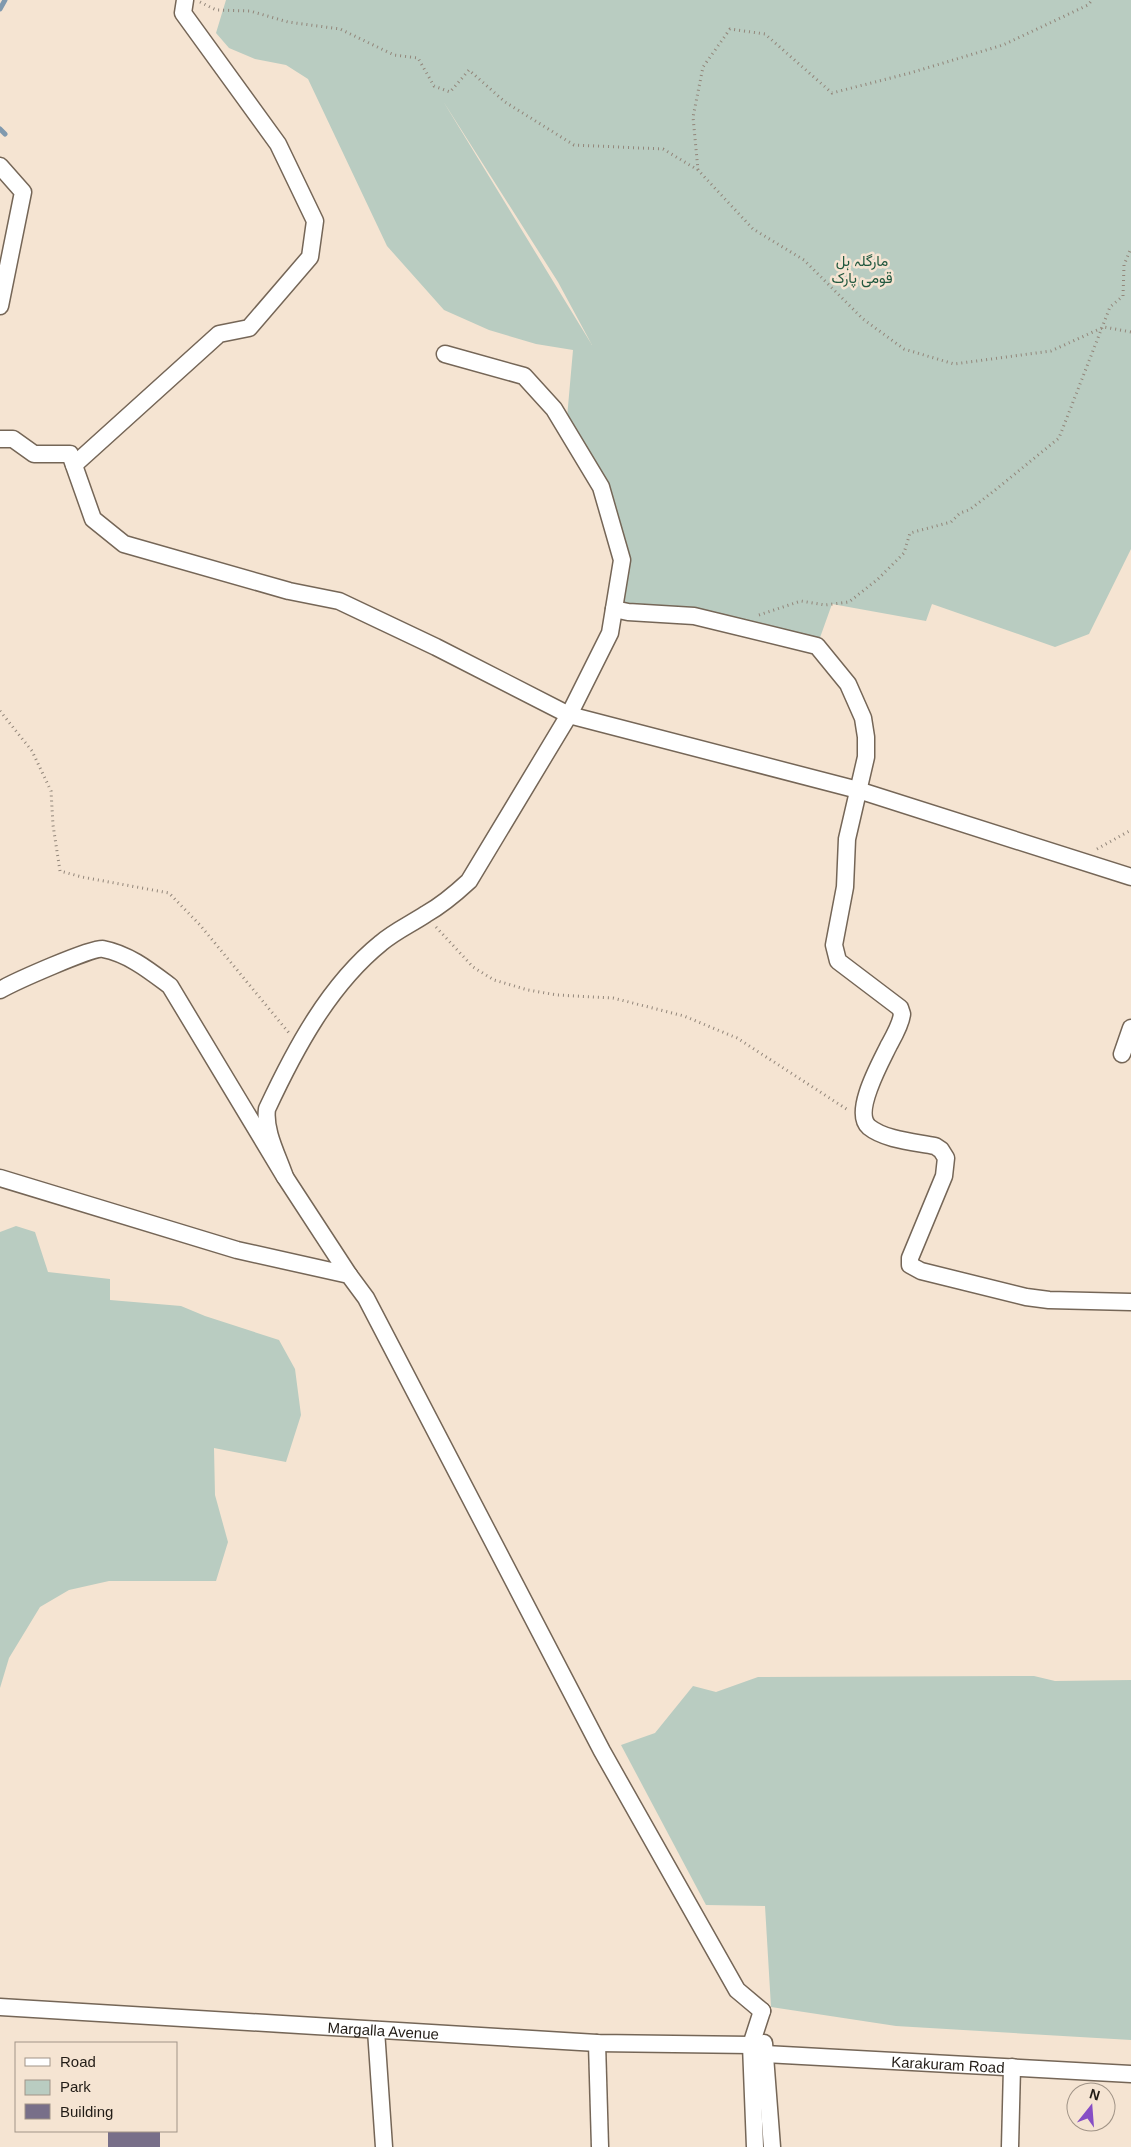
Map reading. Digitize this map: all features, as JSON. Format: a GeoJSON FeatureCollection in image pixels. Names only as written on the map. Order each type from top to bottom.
{"type":"FeatureCollection","features":[{"type":"Feature","properties":{"kind":"street"},"geometry":{"type":"LineString","coordinates":[[74,465],[219,334],[249,328],[310,257],[315,220],[278,144],[183,13],[192,1]]}},
{"type":"Feature","properties":{"kind":"street"},"geometry":{"type":"LineString","coordinates":[[0,166],[23,192],[0,306]]}},
{"type":"Feature","properties":{"kind":"street"},"geometry":{"type":"LineString","coordinates":[[285,1177],[268,1129],[266,1115],[267,1109],[299,1045],[324,1007],[361,960],[402,927],[426,915],[452,897],[469,881],[569,715],[610,633],[622,560],[601,487],[554,409],[524,376],[444,354]]}},
{"type":"Feature","properties":{"kind":"street"},"geometry":{"type":"LineString","coordinates":[[0,439],[14,440],[34,454],[70,454],[93,519],[124,544],[289,590],[339,601],[436,647],[569,715],[858,790],[1131,877]]}},
{"type":"Feature","properties":{"kind":"street"},"geometry":{"type":"LineString","coordinates":[[614,608],[628,612],[694,616],[817,646],[848,684],[863,718],[866,737],[866,757],[847,839],[845,887],[834,952],[838,961],[900,1008],[902,1014],[869,1091],[864,1106],[864,1121],[869,1127],[887,1136],[935,1146],[941,1150],[946,1158],[944,1176],[910,1258],[910,1265],[921,1271],[1026,1297],[1050,1300],[1131,1302]]}},
{"type":"Feature","properties":{"kind":"street"},"geometry":{"type":"LineString","coordinates":[[0,990],[25,976],[101,949],[126,956],[148,969],[170,986],[285,1177],[371,1307],[607,1760],[737,1990],[762,2011],[758,2049],[755,2147]]}},
{"type":"Feature","properties":{"kind":"street"},"geometry":{"type":"LineString","coordinates":[[1122,1054],[1131,1028]]}},
{"type":"Feature","properties":{"kind":"street"},"geometry":{"type":"LineString","coordinates":[[0,1178],[237,1250],[349,1275]]}},
{"type":"Feature","properties":{"kind":"street","name":"Margalla Avenue"},"geometry":{"type":"LineString","coordinates":[[0,2008],[597,2043],[758,2049]]}},
{"type":"Feature","properties":{"kind":"street"},"geometry":{"type":"LineString","coordinates":[[376,2030],[384,2147]]}},
{"type":"Feature","properties":{"kind":"street"},"geometry":{"type":"LineString","coordinates":[[597,2043],[600,2147]]}},
{"type":"Feature","properties":{"kind":"street"},"geometry":{"type":"LineString","coordinates":[[758,2049],[772,2147]]}},
{"type":"Feature","properties":{"kind":"street","name":"Karakuram Road"},"geometry":{"type":"LineString","coordinates":[[758,2049],[1131,2074]]}},
{"type":"Feature","properties":{"kind":"street"},"geometry":{"type":"LineString","coordinates":[[1010,2147],[1012,2067]]}},
{"type":"Feature","properties":{"kind":"path"},"geometry":{"type":"LineString","coordinates":[[698,170],[693,117],[703,66],[730,28],[765,34],[832,93],[910,73],[1003,45],[1088,5],[1092,0]]}},
{"type":"Feature","properties":{"kind":"path"},"geometry":{"type":"LineString","coordinates":[[192,1],[216,10],[250,11],[288,22],[340,28],[394,55],[418,58],[434,86],[450,92],[468,70],[505,102],[574,145],[663,149],[698,170],[753,229],[804,260],[863,319],[904,349],[954,364],[1051,351],[1104,326],[1131,332]]}},
{"type":"Feature","properties":{"kind":"path"},"geometry":{"type":"LineString","coordinates":[[736,626],[770,610],[801,601],[825,605],[849,602],[878,579],[904,553],[910,533],[951,522],[960,513],[969,510],[994,491],[1058,438],[1110,308],[1123,296],[1124,265],[1131,248]]}},
{"type":"Feature","properties":{"kind":"path"},"geometry":{"type":"LineString","coordinates":[[0,710],[32,751],[51,791],[53,825],[60,871],[82,877],[169,893],[200,925],[299,1045]]}},
{"type":"Feature","properties":{"kind":"path"},"geometry":{"type":"LineString","coordinates":[[1077,861],[1131,830]]}},
{"type":"Feature","properties":{"kind":"path"},"geometry":{"type":"LineString","coordinates":[[426,915],[461,956],[473,967],[494,980],[528,990],[557,995],[613,998],[684,1016],[757,1049],[864,1121]]}},
{"type":"Feature","properties":{"kind":"green space","name":"مارگلہ ہل قومی پارک"},"geometry":{"type":"Polygon","coordinates":[[[226,0],[1131,0],[1131,549],[1089,634],[1055,647],[932,604],[926,621],[832,604],[817,646],[614,609],[622,560],[601,487],[566,429],[573,350],[536,344],[489,330],[444,310],[387,246],[308,79],[286,65],[255,59],[229,48],[216,33],[226,0]],[[443,101],[592,345],[558,282],[443,101]]]}},
{"type":"Feature","properties":{"kind":"green space"},"geometry":{"type":"Polygon","coordinates":[[[16,1226],[35,1232],[48,1272],[110,1279],[110,1300],[181,1306],[205,1316],[279,1340],[295,1369],[301,1415],[286,1462],[214,1448],[215,1495],[228,1542],[216,1581],[109,1581],[69,1590],[40,1607],[9,1658],[0,1688],[0,1232],[16,1226]]]}},
{"type":"Feature","properties":{"kind":"green space"},"geometry":{"type":"Polygon","coordinates":[[[1034,1676],[1055,1681],[1131,1680],[1131,2040],[896,2026],[771,2007],[765,1906],[706,1905],[621,1745],[655,1733],[693,1686],[716,1692],[758,1677],[1034,1676]]]}},
{"type":"Feature","properties":{"kind":"building"},"geometry":{"type":"Polygon","coordinates":[[[108,2132],[160,2132],[160,2147],[108,2147],[108,2132]]]}},
{"type":"Feature","properties":{"kind":"waterway"},"geometry":{"type":"LineString","coordinates":[[0,9],[5,0]]}},
{"type":"Feature","properties":{"kind":"waterway"},"geometry":{"type":"LineString","coordinates":[[0,129],[5,134]]}}]}
